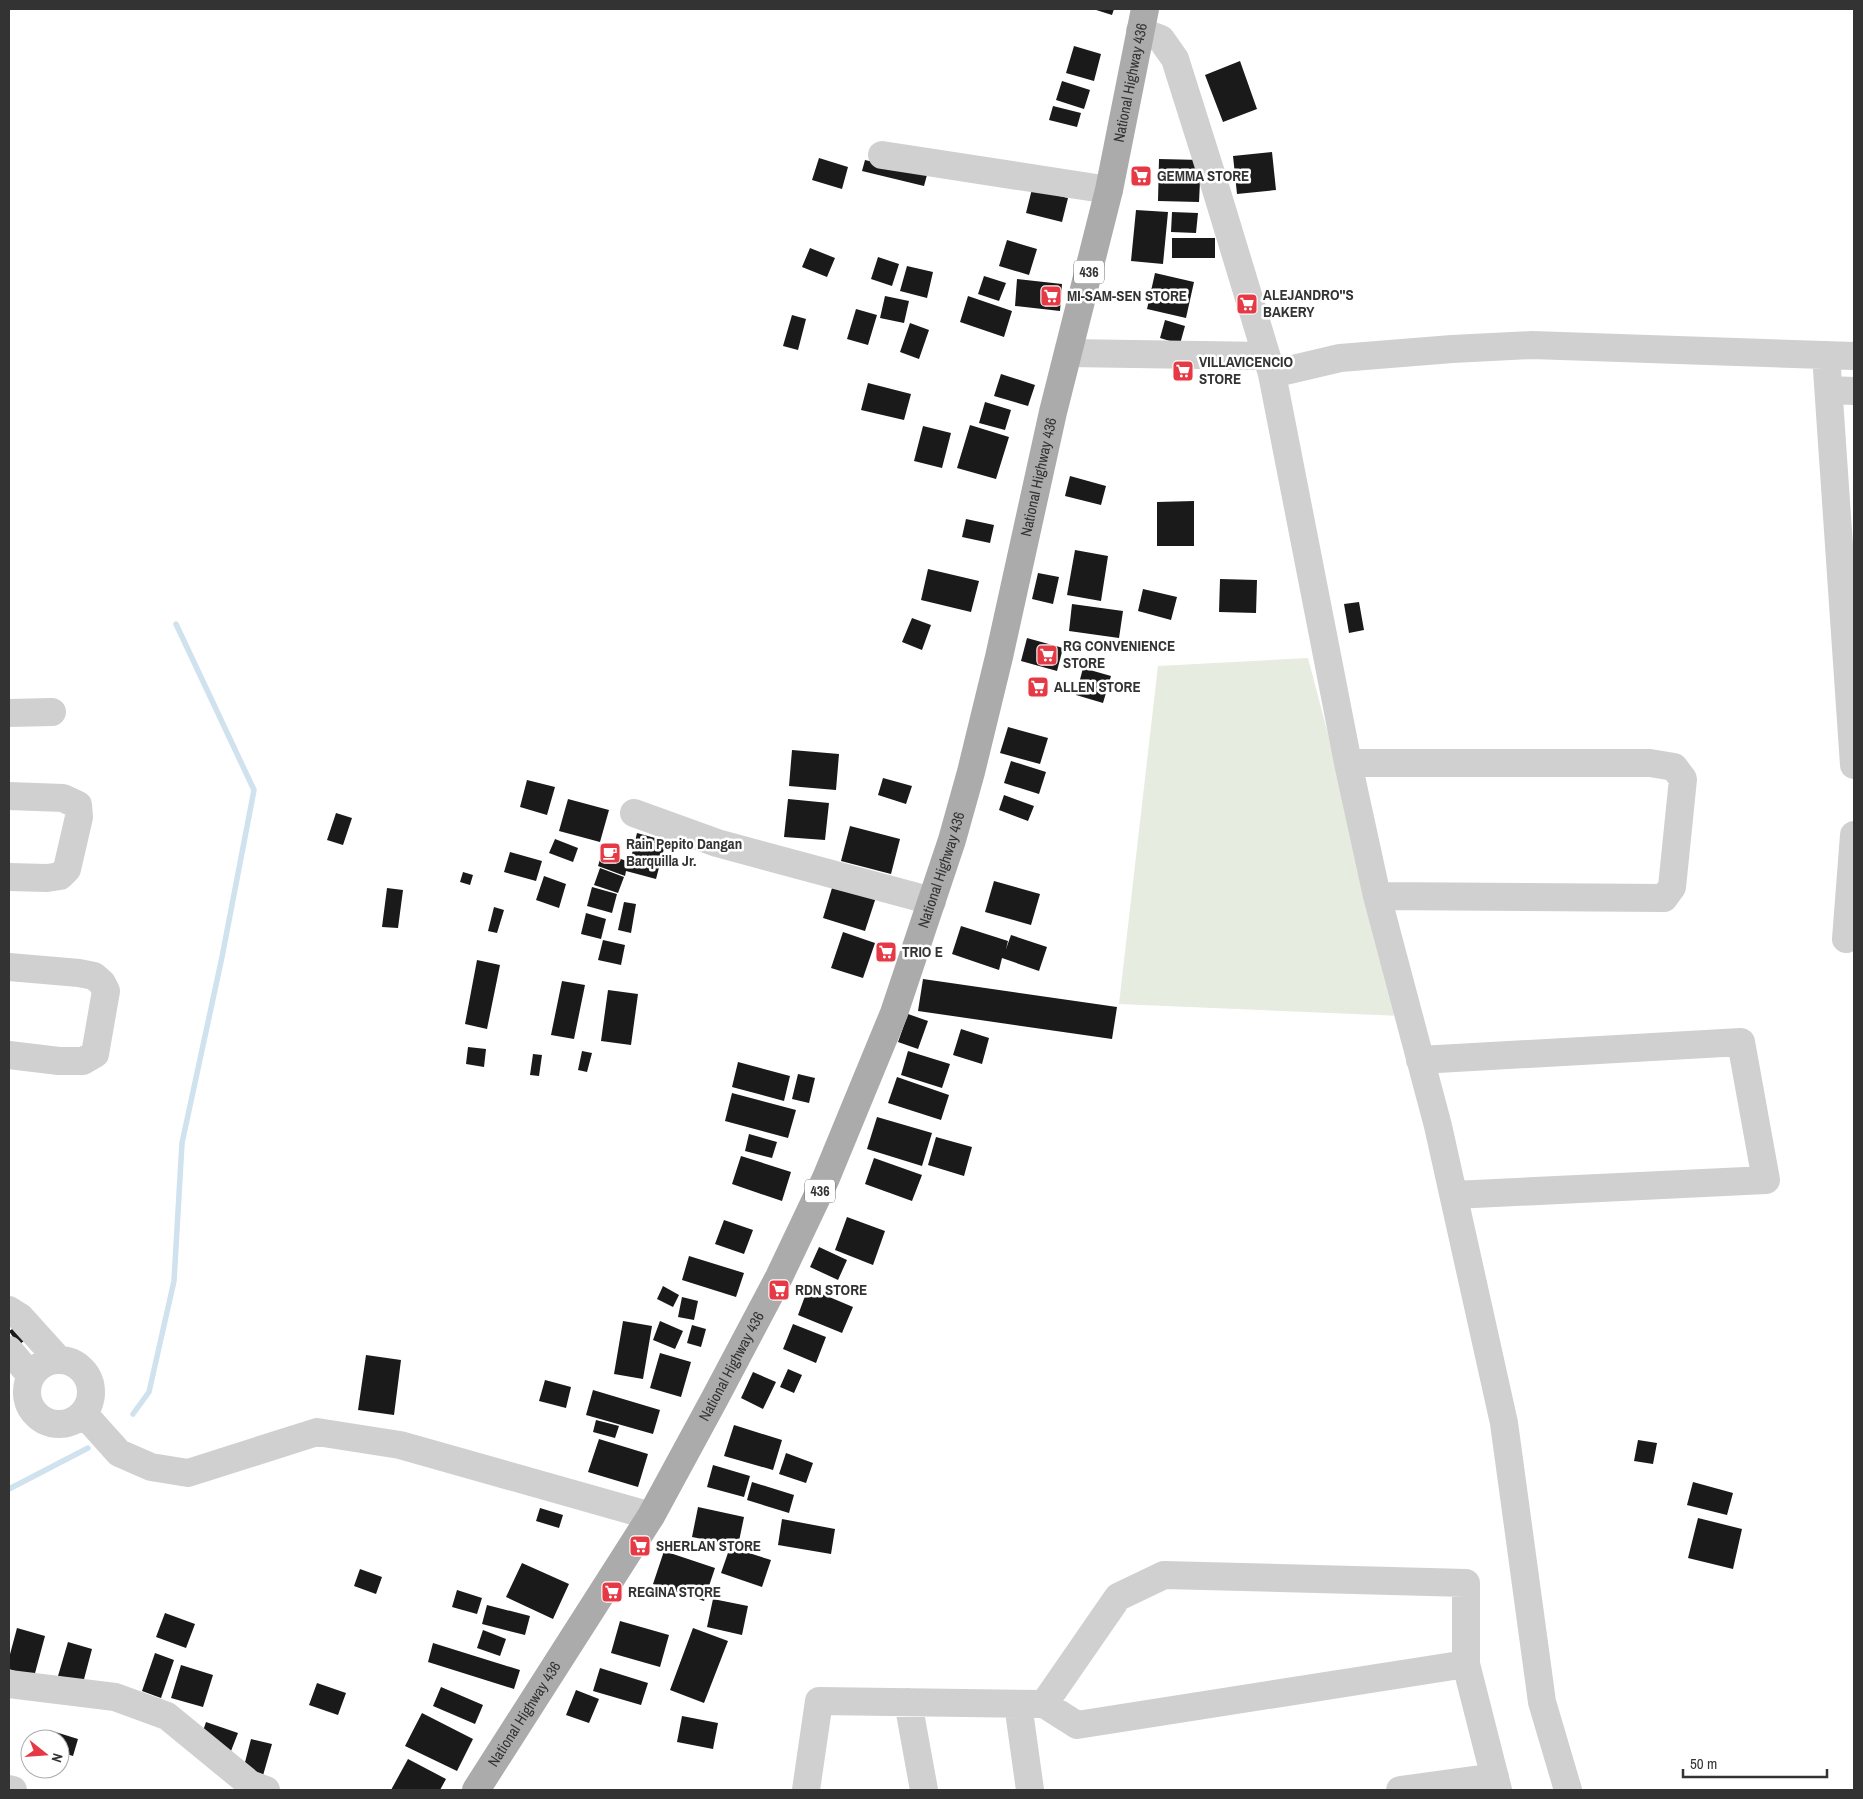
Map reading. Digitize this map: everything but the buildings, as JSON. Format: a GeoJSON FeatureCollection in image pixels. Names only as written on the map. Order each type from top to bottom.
{"type":"FeatureCollection","features":[{"type":"Feature","properties":{"kind":"main road","name":"National Highway 436"},"geometry":{"type":"LineString","coordinates":[[476,1790],[651,1516],[779,1276],[826,1178],[894,1013],[952,840],[988,705],[1053,412],[1109,190],[1143,20]]}},
{"type":"Feature","properties":{"kind":"street"},"geometry":{"type":"LineString","coordinates":[[1143,20],[1161,39],[1175,59],[1269,365],[1348,763],[1377,896],[1438,1126],[1504,1423],[1542,1702],[1568,1790]]}},
{"type":"Feature","properties":{"kind":"street"},"geometry":{"type":"LineString","coordinates":[[882,155],[1109,190]]}},
{"type":"Feature","properties":{"kind":"street"},"geometry":{"type":"LineString","coordinates":[[1068,353],[1269,365],[1340,358],[1532,345],[1854,356]]}},
{"type":"Feature","properties":{"kind":"street"},"geometry":{"type":"LineString","coordinates":[[1826,355],[1841,390],[1854,765]]}},
{"type":"Feature","properties":{"kind":"street"},"geometry":{"type":"LineString","coordinates":[[9,713],[52,712]]}},
{"type":"Feature","properties":{"kind":"street"},"geometry":{"type":"LineString","coordinates":[[1348,763],[1650,763],[1674,767],[1683,778],[1672,887],[1664,898],[1377,896]]}},
{"type":"Feature","properties":{"kind":"street"},"geometry":{"type":"LineString","coordinates":[[9,796],[63,798],[78,805],[79,817],[67,869],[60,876],[47,878],[9,877]]}},
{"type":"Feature","properties":{"kind":"street"},"geometry":{"type":"LineString","coordinates":[[634,813],[717,843],[932,902]]}},
{"type":"Feature","properties":{"kind":"street"},"geometry":{"type":"LineString","coordinates":[[1846,939],[1854,834]]}},
{"type":"Feature","properties":{"kind":"street"},"geometry":{"type":"LineString","coordinates":[[9,967],[94,976],[102,983],[106,991],[95,1054],[83,1061],[59,1061],[9,1055]]}},
{"type":"Feature","properties":{"kind":"street"},"geometry":{"type":"LineString","coordinates":[[1420,1060],[1741,1042],[1766,1180],[1454,1195]]}},
{"type":"Feature","properties":{"kind":"street"},"geometry":{"type":"LineString","coordinates":[[9,1310],[20,1317],[58,1359]]}},
{"type":"Feature","properties":{"kind":"street"},"geometry":{"type":"LineString","coordinates":[[9,1350],[31,1376]]}},
{"type":"Feature","properties":{"kind":"street"},"geometry":{"type":"LineString","coordinates":[[58,1359],[69,1361],[86,1373],[91,1383],[92,1394],[90,1404],[84,1414],[66,1424],[55,1425],[45,1422],[36,1416],[27,1396],[27,1385],[38,1367],[58,1359]]}},
{"type":"Feature","properties":{"kind":"street"},"geometry":{"type":"LineString","coordinates":[[84,1414],[119,1452],[151,1467],[188,1473],[317,1432],[400,1446],[651,1516]]}},
{"type":"Feature","properties":{"kind":"street"},"geometry":{"type":"LineString","coordinates":[[1030,1790],[1031,1704],[1118,1597],[1164,1575],[1466,1583],[1466,1664],[1497,1783],[1400,1790]]}},
{"type":"Feature","properties":{"kind":"street"},"geometry":{"type":"LineString","coordinates":[[806,1790],[819,1701],[1031,1704],[1078,1725],[1466,1664]]}},
{"type":"Feature","properties":{"kind":"street"},"geometry":{"type":"LineString","coordinates":[[9,1684],[116,1697],[167,1716],[250,1784],[266,1790]]}},
{"type":"Feature","properties":{"kind":"street"},"geometry":{"type":"LineString","coordinates":[[908,1702],[924,1790]]}},
{"type":"Feature","properties":{"kind":"street"},"geometry":{"type":"LineString","coordinates":[[9,1789],[13,1790]]}},
{"type":"Feature","properties":{"kind":"shaded area"},"geometry":{"type":"Polygon","coordinates":[[[1308,658],[1402,1016],[1119,1004],[1158,666],[1308,658]]]}},
{"type":"Feature","properties":{"kind":"waterway"},"geometry":{"type":"LineString","coordinates":[[133,1414],[149,1392],[174,1281],[182,1143],[222,957],[254,790],[176,624]]}},
{"type":"Feature","properties":{"kind":"waterway"},"geometry":{"type":"LineString","coordinates":[[9,1489],[88,1448]]}},
{"type":"Feature","properties":{"kind":"place","name":"GEMMA STORE"},"geometry":{"type":"Point","coordinates":[1141,176]}},
{"type":"Feature","properties":{"kind":"place","name":"MI-SAM-SEN STORE"},"geometry":{"type":"Point","coordinates":[1051,296]}},
{"type":"Feature","properties":{"kind":"place","name":"ALEJANDRO''S BAKERY"},"geometry":{"type":"Point","coordinates":[1247,304]}},
{"type":"Feature","properties":{"kind":"place","name":"VILLAVICENCIO STORE"},"geometry":{"type":"Point","coordinates":[1183,371]}},
{"type":"Feature","properties":{"kind":"place","name":"RG CONVENIENCE STORE"},"geometry":{"type":"Point","coordinates":[1047,655]}},
{"type":"Feature","properties":{"kind":"place","name":"ALLEN STORE"},"geometry":{"type":"Point","coordinates":[1038,687]}},
{"type":"Feature","properties":{"kind":"place","name":"Rain Pepito Dangan Barquilla Jr."},"geometry":{"type":"Point","coordinates":[610,853]}},
{"type":"Feature","properties":{"kind":"place","name":"TRIO E"},"geometry":{"type":"Point","coordinates":[886,952]}},
{"type":"Feature","properties":{"kind":"place","name":"RDN STORE"},"geometry":{"type":"Point","coordinates":[779,1290]}},
{"type":"Feature","properties":{"kind":"place","name":"SHERLAN STORE"},"geometry":{"type":"Point","coordinates":[640,1546]}},
{"type":"Feature","properties":{"kind":"place","name":"REGINA STORE"},"geometry":{"type":"Point","coordinates":[612,1592]}}]}
